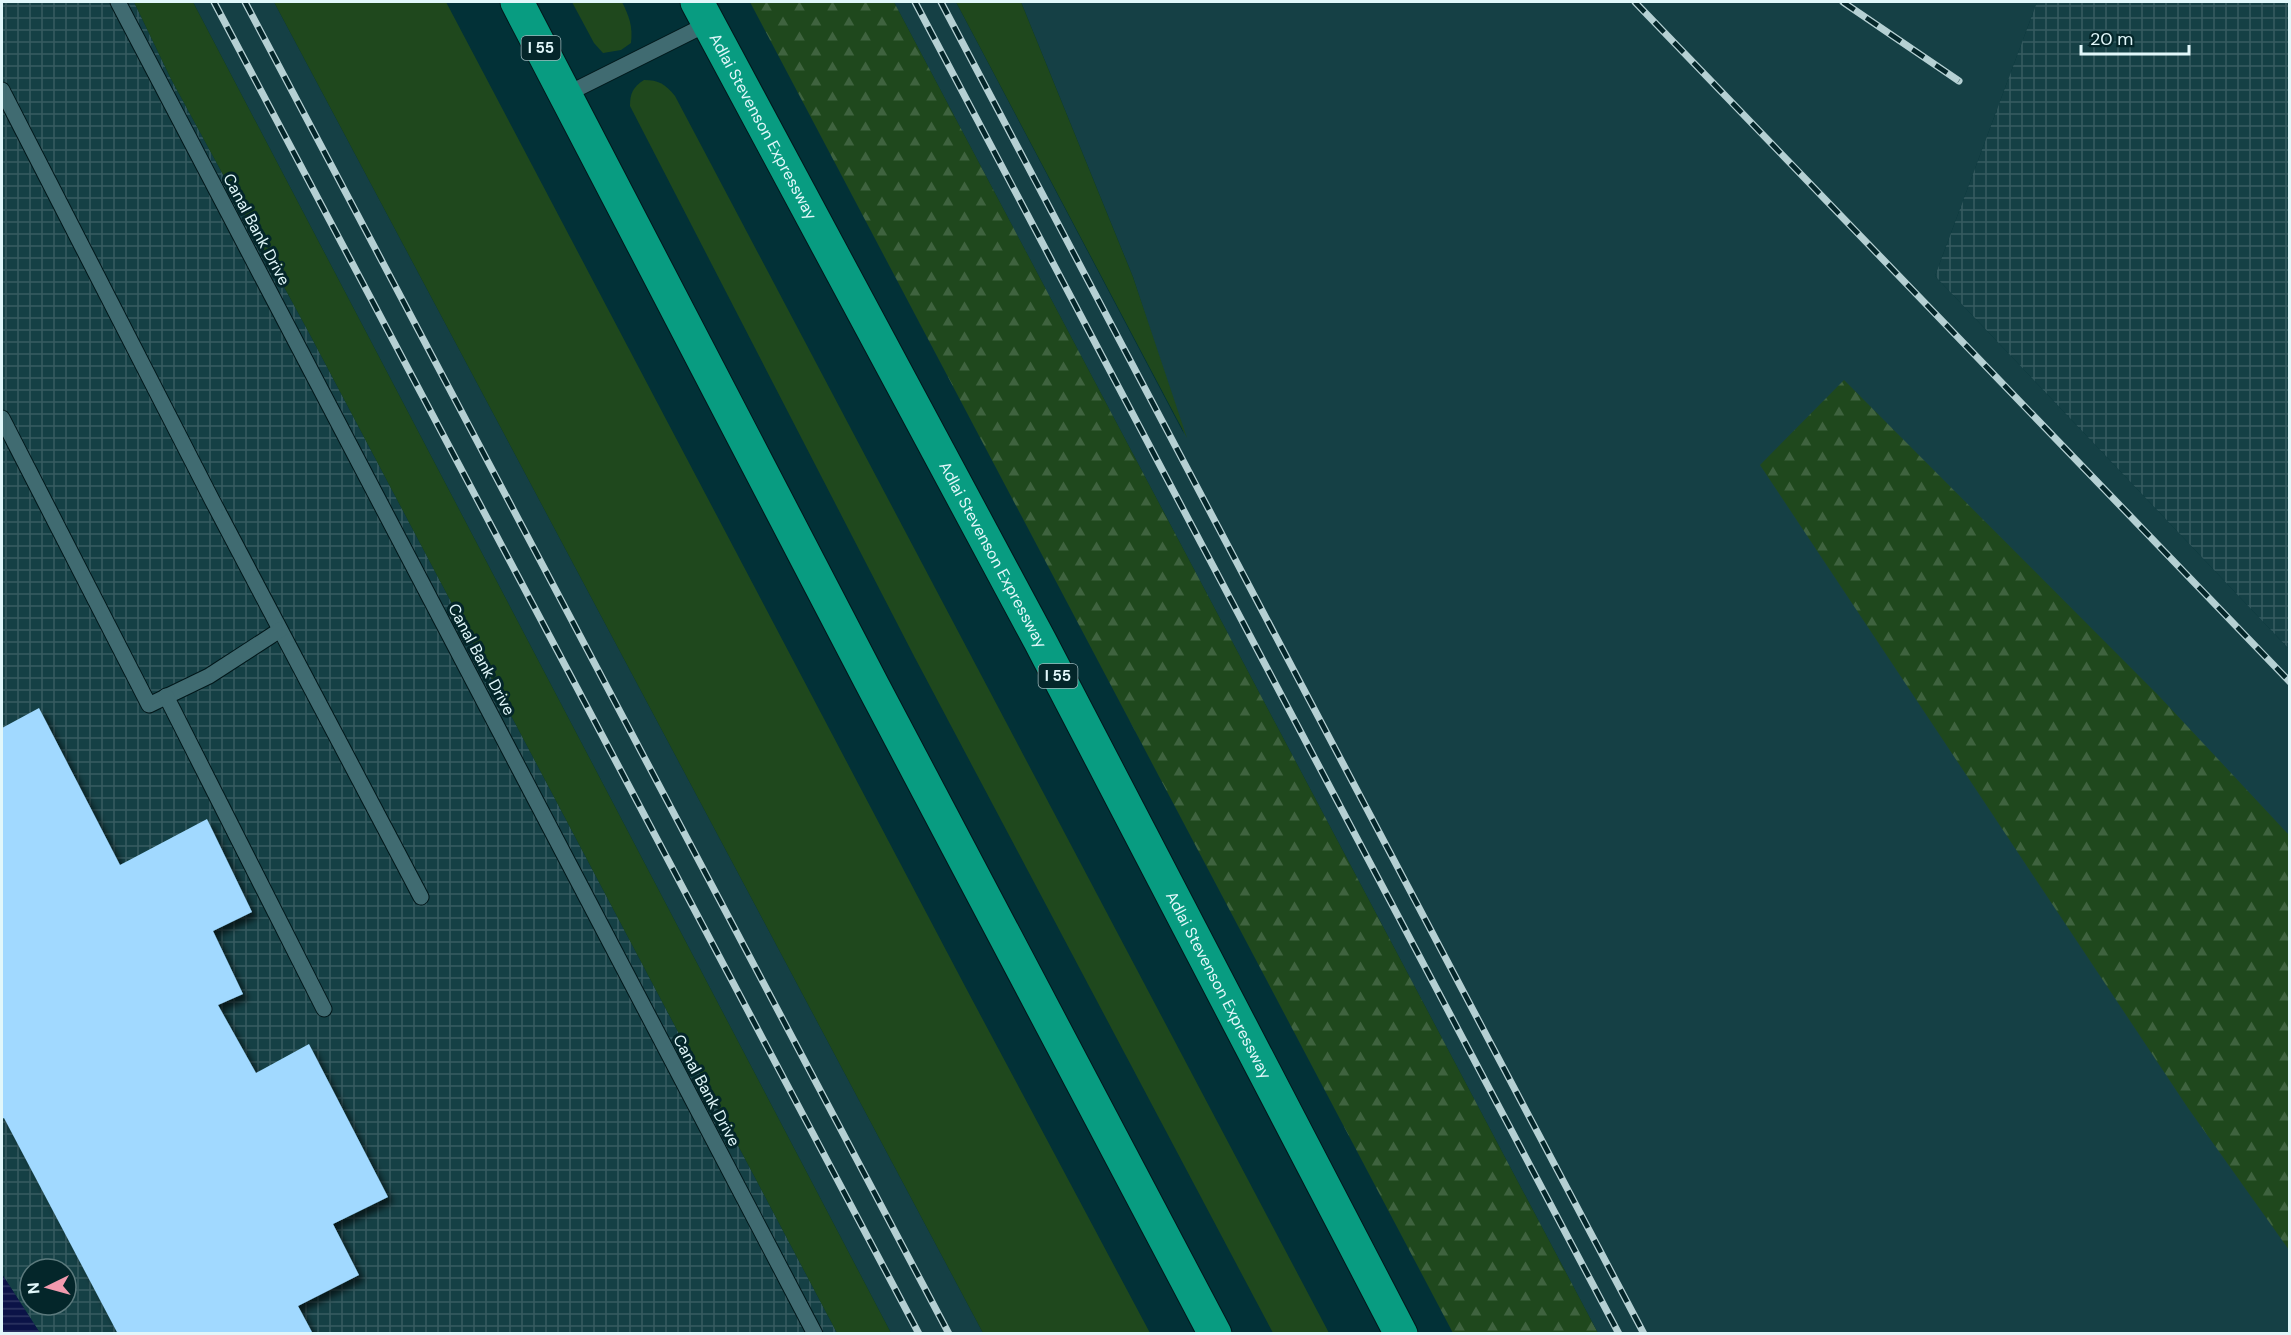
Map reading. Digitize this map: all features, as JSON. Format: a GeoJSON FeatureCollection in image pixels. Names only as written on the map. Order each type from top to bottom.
{"type":"FeatureCollection","features":[{"type":"Feature","properties":{"kind":"highway","name":"I 55"},"geometry":{"type":"LineString","coordinates":[[517,2],[873,686],[1215,1334]]}},
{"type":"Feature","properties":{"kind":"highway","name":"Adlai Stevenson Expressway"},"geometry":{"type":"LineString","coordinates":[[703,12],[1045,651],[1401,1334]]}},
{"type":"Feature","properties":{"kind":"lane","name":"Canal Bank Drive"},"geometry":{"type":"LineString","coordinates":[[117,2],[814,1334]]}},
{"type":"Feature","properties":{"kind":"lane"},"geometry":{"type":"LineString","coordinates":[[565,95],[703,12]]}},
{"type":"Feature","properties":{"kind":"lane"},"geometry":{"type":"LineString","coordinates":[[2,90],[280,630],[421,897]]}},
{"type":"Feature","properties":{"kind":"lane"},"geometry":{"type":"LineString","coordinates":[[2,418],[149,705],[209,676],[280,630]]}},
{"type":"Feature","properties":{"kind":"lane"},"geometry":{"type":"LineString","coordinates":[[166,696],[324,1009]]}},
{"type":"Feature","properties":{"kind":"shaded area"},"geometry":{"type":"Polygon","coordinates":[[[2,2],[134,2],[171,79],[308,331],[837,1333],[40,1333],[30,1317],[78,1317],[78,1257],[18,1257],[18,1299],[2,1274],[2,2]]]}},
{"type":"Feature","properties":{"kind":"shaded area"},"geometry":{"type":"Polygon","coordinates":[[[193,2],[274,2],[983,1333],[891,1333],[193,2]]]}},
{"type":"Feature","properties":{"kind":"shaded area"},"geometry":{"type":"Polygon","coordinates":[[[894,2],[956,2],[1184,434],[1133,277],[1021,2],[2037,2],[1935,276],[2289,649],[2289,1333],[1598,1333],[894,2]]]}},
{"type":"Feature","properties":{"kind":"shaded area"},"geometry":{"type":"Polygon","coordinates":[[[2037,2],[2289,2],[2289,649],[1935,276],[2037,2]]]}},
{"type":"Feature","properties":{"kind":"shaded area"},"geometry":{"type":"Polygon","coordinates":[[[2,1274],[18,1299],[18,1317],[30,1317],[40,1333],[2,1333],[2,1274]]]}},
{"type":"Feature","properties":{"kind":"green space"},"geometry":{"type":"Polygon","coordinates":[[[134,2],[193,2],[891,1333],[837,1333],[308,331],[171,79],[134,2]]]}},
{"type":"Feature","properties":{"kind":"green space"},"geometry":{"type":"Polygon","coordinates":[[[274,2],[446,2],[1150,1333],[983,1333],[274,2]]]}},
{"type":"Feature","properties":{"kind":"green space"},"geometry":{"type":"Polygon","coordinates":[[[572,2],[622,2],[630,21],[631,43],[621,50],[603,53],[594,43],[572,2]]]}},
{"type":"Feature","properties":{"kind":"green space"},"geometry":{"type":"Polygon","coordinates":[[[750,2],[894,2],[1598,1333],[1453,1333],[750,2]]]}},
{"type":"Feature","properties":{"kind":"green space"},"geometry":{"type":"Polygon","coordinates":[[[956,2],[1021,2],[1133,277],[1187,438],[956,2]]]}},
{"type":"Feature","properties":{"kind":"green space"},"geometry":{"type":"Polygon","coordinates":[[[644,80],[661,84],[675,96],[1329,1333],[1273,1333],[914,656],[630,106],[633,91],[644,80]]]}},
{"type":"Feature","properties":{"kind":"green space"},"geometry":{"type":"Polygon","coordinates":[[[1844,380],[2159,696],[2289,835],[2289,1250],[2188,1108],[1760,465],[1844,380]]]}},
{"type":"Feature","properties":{"kind":"building"},"geometry":{"type":"Polygon","coordinates":[[[39,708],[120,865],[207,819],[252,912],[213,931],[243,994],[218,1005],[256,1073],[309,1044],[388,1197],[333,1224],[359,1275],[298,1306],[313,1334],[118,1334],[4,1118],[2,1119],[2,728],[39,708]]]}},
{"type":"Feature","properties":{"kind":"railway"},"geometry":{"type":"LineString","coordinates":[[214,2],[919,1334]]}},
{"type":"Feature","properties":{"kind":"railway"},"geometry":{"type":"LineString","coordinates":[[245,2],[949,1334]]}},
{"type":"Feature","properties":{"kind":"railway"},"geometry":{"type":"LineString","coordinates":[[915,2],[1619,1334]]}},
{"type":"Feature","properties":{"kind":"railway"},"geometry":{"type":"LineString","coordinates":[[941,2],[1644,1334]]}},
{"type":"Feature","properties":{"kind":"railway"},"geometry":{"type":"LineString","coordinates":[[1635,2],[2290,682]]}},
{"type":"Feature","properties":{"kind":"railway"},"geometry":{"type":"LineString","coordinates":[[1843,2],[1959,81]]}}]}
